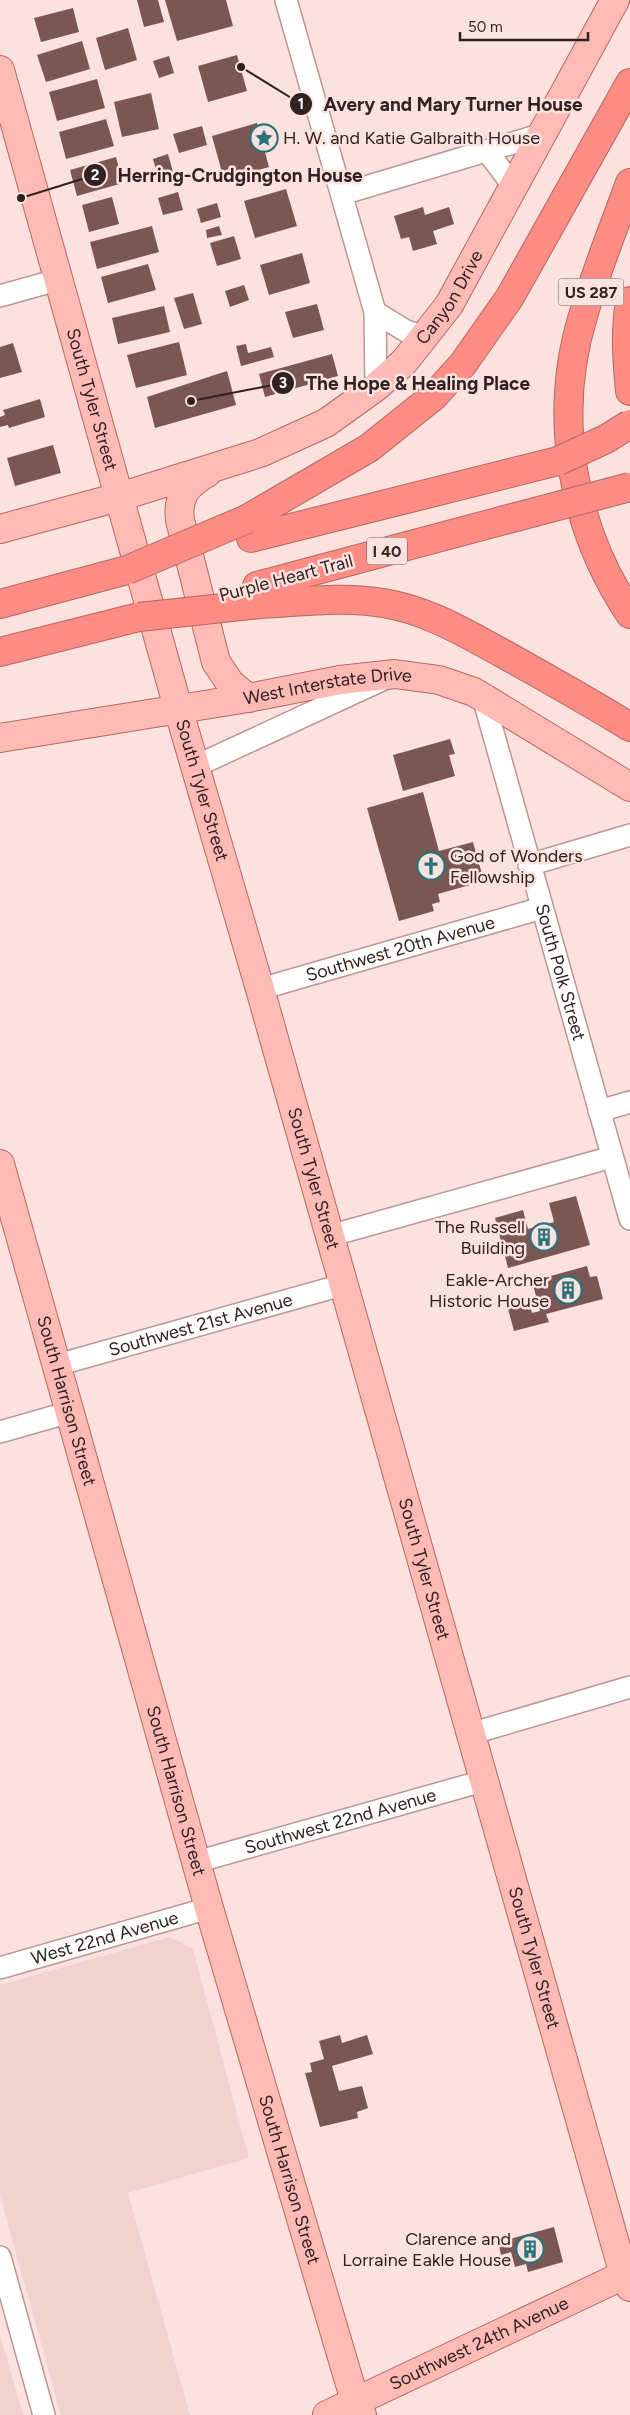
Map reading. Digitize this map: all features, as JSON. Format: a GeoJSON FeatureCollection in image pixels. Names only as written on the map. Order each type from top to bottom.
{"type":"FeatureCollection","features":[{"type":"Feature","properties":{"kind":"highway"},"geometry":{"type":"LineString","coordinates":[[249,529],[369,448],[434,396],[463,364],[510,297],[630,83]]}},
{"type":"Feature","properties":{"kind":"highway","name":"US 287"},"geometry":{"type":"LineString","coordinates":[[630,183],[582,317],[568,405],[570,460],[584,516],[602,567],[630,614]]}},
{"type":"Feature","properties":{"kind":"highway"},"geometry":{"type":"LineString","coordinates":[[630,301],[627,318],[627,363],[630,391]]}},
{"type":"Feature","properties":{"kind":"highway"},"geometry":{"type":"LineString","coordinates":[[558,460],[606,439],[630,424]]}},
{"type":"Feature","properties":{"kind":"highway"},"geometry":{"type":"LineString","coordinates":[[0,604],[127,570],[249,529],[505,474],[630,441]]}},
{"type":"Feature","properties":{"kind":"highway","name":"Purple Heart Trail"},"geometry":{"type":"LineString","coordinates":[[259,595],[516,517],[630,487]]}},
{"type":"Feature","properties":{"kind":"highway"},"geometry":{"type":"LineString","coordinates":[[0,652],[140,617],[259,595],[383,603],[419,611],[452,625],[573,692],[630,728]]}},
{"type":"Feature","properties":{"kind":"highway"},"geometry":{"type":"LineString","coordinates":[[573,692],[630,717]]}},
{"type":"Feature","properties":{"kind":"main road","name":"Canyon Drive"},"geometry":{"type":"LineString","coordinates":[[119,497],[260,453],[306,434],[326,423],[376,387],[404,362],[426,337],[449,305],[543,134],[598,12],[615,0]]}},
{"type":"Feature","properties":{"kind":"main road","name":"South Tyler Street"},"geometry":{"type":"LineString","coordinates":[[0,70],[57,280],[260,989],[483,1781],[628,2278]]}},
{"type":"Feature","properties":{"kind":"main road"},"geometry":{"type":"LineString","coordinates":[[220,466],[192,482],[184,490],[180,499],[180,520],[216,662],[230,683],[248,698]]}},
{"type":"Feature","properties":{"kind":"main road"},"geometry":{"type":"LineString","coordinates":[[0,529],[119,497]]}},
{"type":"Feature","properties":{"kind":"main road","name":"West Interstate Drive"},"geometry":{"type":"LineString","coordinates":[[0,738],[248,698],[340,680],[395,674],[439,680],[483,697],[630,787]]}},
{"type":"Feature","properties":{"kind":"main road","name":"South Harrison Street"},"geometry":{"type":"LineString","coordinates":[[0,1164],[209,1908],[358,2408]]}},
{"type":"Feature","properties":{"kind":"main road","name":"Southwest 24th Avenue"},"geometry":{"type":"LineString","coordinates":[[327,2415],[358,2408],[628,2278]]}},
{"type":"Feature","properties":{"kind":"street"},"geometry":{"type":"LineString","coordinates":[[286,0],[375,312],[376,387]]}},
{"type":"Feature","properties":{"kind":"street"},"geometry":{"type":"LineString","coordinates":[[342,194],[543,134]]}},
{"type":"Feature","properties":{"kind":"street"},"geometry":{"type":"LineString","coordinates":[[487,151],[514,187]]}},
{"type":"Feature","properties":{"kind":"street"},"geometry":{"type":"LineString","coordinates":[[0,296],[57,280]]}},
{"type":"Feature","properties":{"kind":"street"},"geometry":{"type":"LineString","coordinates":[[375,312],[406,331],[426,337]]}},
{"type":"Feature","properties":{"kind":"street"},"geometry":{"type":"LineString","coordinates":[[196,766],[395,674]]}},
{"type":"Feature","properties":{"kind":"street","name":"South Polk Street"},"geometry":{"type":"LineString","coordinates":[[483,697],[630,1219]]}},
{"type":"Feature","properties":{"kind":"street"},"geometry":{"type":"LineString","coordinates":[[530,865],[630,835]]}},
{"type":"Feature","properties":{"kind":"street","name":"Southwest 20th Avenue"},"geometry":{"type":"LineString","coordinates":[[260,989],[542,908]]}},
{"type":"Feature","properties":{"kind":"street"},"geometry":{"type":"LineString","coordinates":[[599,1111],[630,1102]]}},
{"type":"Feature","properties":{"kind":"street"},"geometry":{"type":"LineString","coordinates":[[329,1236],[612,1157]]}},
{"type":"Feature","properties":{"kind":"street","name":"Southwest 21st Avenue"},"geometry":{"type":"LineString","coordinates":[[57,1365],[342,1285]]}},
{"type":"Feature","properties":{"kind":"street"},"geometry":{"type":"LineString","coordinates":[[0,1432],[70,1412]]}},
{"type":"Feature","properties":{"kind":"street"},"geometry":{"type":"LineString","coordinates":[[470,1734],[630,1687]]}},
{"type":"Feature","properties":{"kind":"street","name":"Southwest 22nd Avenue"},"geometry":{"type":"LineString","coordinates":[[196,1862],[483,1781]]}},
{"type":"Feature","properties":{"kind":"street","name":"West 22nd Avenue"},"geometry":{"type":"LineString","coordinates":[[0,1968],[209,1908]]}},
{"type":"Feature","properties":{"kind":"street"},"geometry":{"type":"LineString","coordinates":[[0,2257],[44,2415]]}},
{"type":"Feature","properties":{"kind":"shaded area"},"geometry":{"type":"Polygon","coordinates":[[[170,1937],[193,1949],[249,2158],[128,2193],[190,2415],[61,2415],[0,2196],[0,1985],[170,1937]]]}},
{"type":"Feature","properties":{"kind":"shaded area"},"geometry":{"type":"Polygon","coordinates":[[[0,2335],[23,2415],[0,2415],[0,2335]]]}},
{"type":"Feature","properties":{"kind":"building"},"geometry":{"type":"Polygon","coordinates":[[[137,0],[158,0],[164,22],[144,27],[137,0]]]}},
{"type":"Feature","properties":{"kind":"building"},"geometry":{"type":"Polygon","coordinates":[[[165,0],[226,0],[233,26],[177,41],[165,0]]]}},
{"type":"Feature","properties":{"kind":"building"},"geometry":{"type":"Polygon","coordinates":[[[73,8],[79,32],[41,42],[34,18],[73,8]]]}},
{"type":"Feature","properties":{"kind":"building"},"geometry":{"type":"Polygon","coordinates":[[[128,28],[137,60],[105,70],[96,38],[128,28]]]}},
{"type":"Feature","properties":{"kind":"building"},"geometry":{"type":"Polygon","coordinates":[[[82,41],[90,69],[46,82],[37,55],[82,41]]]}},
{"type":"Feature","properties":{"kind":"building"},"geometry":{"type":"Polygon","coordinates":[[[237,55],[247,91],[208,102],[198,66],[237,55]]]}},
{"type":"Feature","properties":{"kind":"building"},"geometry":{"type":"Polygon","coordinates":[[[169,56],[174,73],[159,78],[153,61],[169,56]]]}},
{"type":"Feature","properties":{"kind":"building"},"geometry":{"type":"Polygon","coordinates":[[[97,79],[105,108],[57,121],[49,92],[97,79]]]}},
{"type":"Feature","properties":{"kind":"building"},"geometry":{"type":"Polygon","coordinates":[[[151,93],[159,129],[122,137],[114,102],[151,93]]]}},
{"type":"Feature","properties":{"kind":"building"},"geometry":{"type":"Polygon","coordinates":[[[106,119],[114,146],[66,159],[59,132],[106,119]]]}},
{"type":"Feature","properties":{"kind":"building"},"geometry":{"type":"Polygon","coordinates":[[[257,123],[269,167],[224,180],[212,136],[257,123]]]}},
{"type":"Feature","properties":{"kind":"building"},"geometry":{"type":"Polygon","coordinates":[[[202,126],[207,145],[179,153],[173,134],[202,126]]]}},
{"type":"Feature","properties":{"kind":"building"},"geometry":{"type":"Polygon","coordinates":[[[168,154],[173,172],[158,176],[153,159],[168,154]]]}},
{"type":"Feature","properties":{"kind":"building"},"geometry":{"type":"Polygon","coordinates":[[[116,157],[123,183],[77,196],[70,170],[116,157]]]}},
{"type":"Feature","properties":{"kind":"building"},"geometry":{"type":"Polygon","coordinates":[[[286,189],[297,226],[255,238],[244,201],[286,189]]]}},
{"type":"Feature","properties":{"kind":"building"},"geometry":{"type":"Polygon","coordinates":[[[178,192],[183,210],[163,215],[158,198],[178,192]]]}},
{"type":"Feature","properties":{"kind":"building"},"geometry":{"type":"Polygon","coordinates":[[[112,197],[119,224],[89,232],[82,205],[112,197]]]}},
{"type":"Feature","properties":{"kind":"building"},"geometry":{"type":"Polygon","coordinates":[[[217,203],[221,217],[201,223],[197,209],[217,203]]]}},
{"type":"Feature","properties":{"kind":"building"},"geometry":{"type":"Polygon","coordinates":[[[423,207],[425,215],[449,207],[454,224],[433,231],[437,244],[413,251],[409,237],[401,239],[394,216],[423,207]]]}},
{"type":"Feature","properties":{"kind":"building"},"geometry":{"type":"Polygon","coordinates":[[[152,226],[159,252],[97,269],[90,242],[152,226]]]}},
{"type":"Feature","properties":{"kind":"building"},"geometry":{"type":"Polygon","coordinates":[[[219,226],[222,235],[207,238],[206,230],[219,226]]]}},
{"type":"Feature","properties":{"kind":"building"},"geometry":{"type":"Polygon","coordinates":[[[234,236],[241,259],[217,266],[210,243],[234,236]]]}},
{"type":"Feature","properties":{"kind":"building"},"geometry":{"type":"Polygon","coordinates":[[[302,253],[310,283],[269,295],[260,265],[302,253]]]}},
{"type":"Feature","properties":{"kind":"building"},"geometry":{"type":"Polygon","coordinates":[[[148,264],[156,290],[108,303],[101,277],[148,264]]]}},
{"type":"Feature","properties":{"kind":"building"},"geometry":{"type":"Polygon","coordinates":[[[244,285],[249,300],[230,307],[225,291],[244,285]]]}},
{"type":"Feature","properties":{"kind":"building"},"geometry":{"type":"Polygon","coordinates":[[[193,293],[202,324],[184,329],[174,298],[193,293]]]}},
{"type":"Feature","properties":{"kind":"building"},"geometry":{"type":"Polygon","coordinates":[[[317,304],[324,330],[293,338],[285,312],[317,304]]]}},
{"type":"Feature","properties":{"kind":"building"},"geometry":{"type":"Polygon","coordinates":[[[164,306],[170,332],[118,344],[112,318],[164,306]]]}},
{"type":"Feature","properties":{"kind":"building"},"geometry":{"type":"Polygon","coordinates":[[[179,342],[187,375],[136,388],[127,355],[179,342]]]}},
{"type":"Feature","properties":{"kind":"building"},"geometry":{"type":"Polygon","coordinates":[[[13,343],[22,372],[0,378],[0,347],[13,343]]]}},
{"type":"Feature","properties":{"kind":"building"},"geometry":{"type":"Polygon","coordinates":[[[246,344],[248,353],[271,347],[274,357],[241,366],[236,346],[246,344]]]}},
{"type":"Feature","properties":{"kind":"building"},"geometry":{"type":"Polygon","coordinates":[[[332,354],[338,376],[265,397],[259,374],[332,354]]]}},
{"type":"Feature","properties":{"kind":"building"},"geometry":{"type":"Polygon","coordinates":[[[227,371],[236,405],[155,428],[147,397],[227,371]]]}},
{"type":"Feature","properties":{"kind":"building"},"geometry":{"type":"Polygon","coordinates":[[[40,399],[45,417],[9,428],[8,425],[0,427],[0,417],[5,415],[3,410],[40,399]]]}},
{"type":"Feature","properties":{"kind":"building"},"geometry":{"type":"Polygon","coordinates":[[[53,445],[61,473],[15,486],[7,458],[53,445]]]}},
{"type":"Feature","properties":{"kind":"building"},"geometry":{"type":"Polygon","coordinates":[[[450,739],[455,754],[449,755],[455,776],[403,791],[393,755],[450,739]]]}},
{"type":"Feature","properties":{"kind":"building","name":"God of Wonders Fellowship"},"geometry":{"type":"Polygon","coordinates":[[[423,792],[439,851],[473,842],[484,881],[438,894],[440,902],[432,904],[434,911],[399,921],[367,808],[423,792]]]}},
{"type":"Feature","properties":{"kind":"building","name":"The Russell Building"},"geometry":{"type":"Polygon","coordinates":[[[576,1196],[590,1245],[508,1268],[495,1218],[523,1210],[528,1229],[554,1222],[549,1203],[576,1196]]]}},
{"type":"Feature","properties":{"kind":"building","name":"Eakle-Archer Historic House"},"geometry":{"type":"Polygon","coordinates":[[[587,1266],[590,1277],[597,1276],[603,1299],[546,1314],[549,1322],[514,1331],[508,1309],[529,1303],[532,1313],[540,1311],[532,1281],[587,1266]]]}},
{"type":"Feature","properties":{"kind":"building"},"geometry":{"type":"Polygon","coordinates":[[[340,2035],[342,2043],[367,2035],[373,2054],[332,2066],[339,2091],[362,2086],[368,2108],[357,2112],[358,2118],[320,2127],[305,2073],[312,2072],[310,2063],[324,2059],[319,2041],[340,2035]]]}},
{"type":"Feature","properties":{"kind":"building","name":"Clarence and Lorraine Eakle House"},"geometry":{"type":"Polygon","coordinates":[[[554,2227],[563,2262],[528,2272],[526,2264],[515,2267],[511,2252],[501,2255],[499,2246],[507,2244],[506,2240],[554,2227]]]}},
{"type":"Feature","properties":{"kind":"place","name":"Avery and Mary Turner House"},"geometry":{"type":"Point","coordinates":[241,67]}},
{"type":"Feature","properties":{"kind":"place","name":"H. W. and Katie Galbraith House"},"geometry":{"type":"Point","coordinates":[264,138]}},
{"type":"Feature","properties":{"kind":"place","name":"Herring-Crudgington House"},"geometry":{"type":"Point","coordinates":[21,198]}},
{"type":"Feature","properties":{"kind":"place","name":"The Hope & Healing Place"},"geometry":{"type":"Point","coordinates":[191,401]}},
{"type":"Feature","properties":{"kind":"place","name":"God of Wonders Fellowship"},"geometry":{"type":"Point","coordinates":[431,866]}},
{"type":"Feature","properties":{"kind":"place","name":"The Russell Building"},"geometry":{"type":"Point","coordinates":[544,1237]}},
{"type":"Feature","properties":{"kind":"place","name":"Eakle-Archer Historic House"},"geometry":{"type":"Point","coordinates":[568,1290]}},
{"type":"Feature","properties":{"kind":"place","name":"Clarence and Lorraine Eakle House"},"geometry":{"type":"Point","coordinates":[530,2249]}}]}
